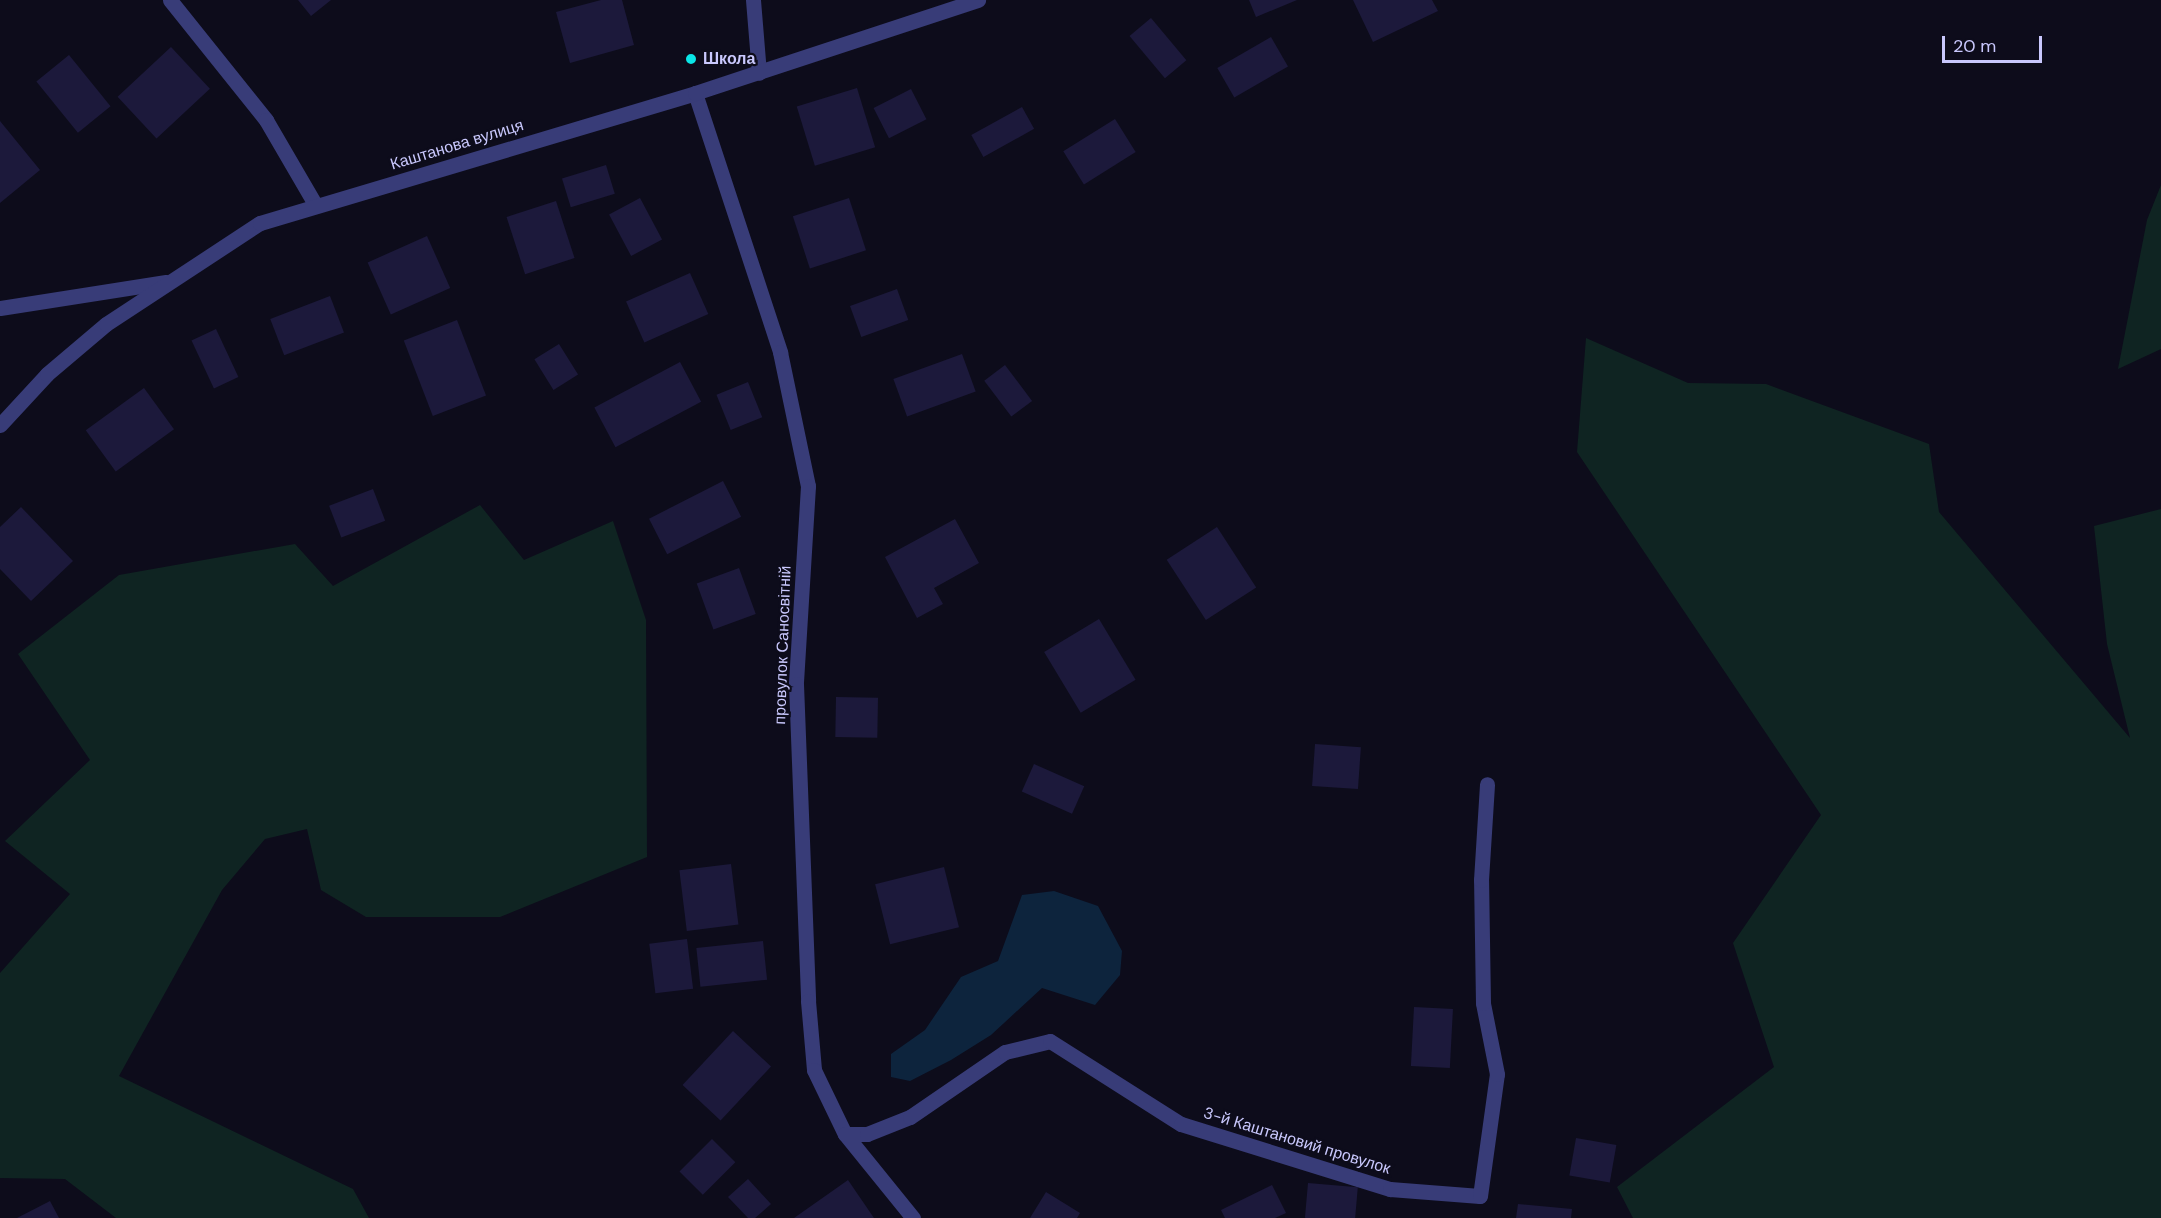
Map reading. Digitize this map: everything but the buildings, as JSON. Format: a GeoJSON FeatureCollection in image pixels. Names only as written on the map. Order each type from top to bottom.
{"type":"FeatureCollection","features":[{"type":"Feature","properties":{"kind":"street"},"geometry":{"type":"LineString","coordinates":[[170,0],[266,120],[316,206]]}},
{"type":"Feature","properties":{"kind":"street"},"geometry":{"type":"LineString","coordinates":[[753,0],[759,72]]}},
{"type":"Feature","properties":{"kind":"street","name":"Каштанова вулиця"},"geometry":{"type":"LineString","coordinates":[[0,424],[47,374],[106,324],[260,223],[695,93],[978,0]]}},
{"type":"Feature","properties":{"kind":"street","name":"провулок Саносвітній"},"geometry":{"type":"LineString","coordinates":[[695,93],[780,352],[808,486],[796,684],[808,1001],[814,1070],[845,1134],[913,1218]]}},
{"type":"Feature","properties":{"kind":"street"},"geometry":{"type":"LineString","coordinates":[[0,308],[172,280]]}},
{"type":"Feature","properties":{"kind":"street","name":"3-й Каштановий провулок"},"geometry":{"type":"LineString","coordinates":[[845,1134],[867,1134],[910,1117],[1005,1052],[1050,1041],[1181,1124],[1390,1189],[1480,1196],[1497,1074],[1483,1004],[1481,880],[1486,784]]}},
{"type":"Feature","properties":{"kind":"green space"},"geometry":{"type":"Polygon","coordinates":[[[2161,185],[2161,349],[2118,369],[2147,220],[2161,185]]]}},
{"type":"Feature","properties":{"kind":"green space"},"geometry":{"type":"Polygon","coordinates":[[[1586,338],[1688,383],[1766,384],[1929,444],[1939,512],[2130,738],[2107,644],[2094,526],[2161,509],[2161,1218],[1633,1218],[1617,1187],[1774,1067],[1733,943],[1821,815],[1577,452],[1586,338]]]}},
{"type":"Feature","properties":{"kind":"green space"},"geometry":{"type":"Polygon","coordinates":[[[480,505],[524,560],[613,521],[646,620],[647,857],[500,917],[366,917],[321,890],[307,829],[265,839],[222,890],[119,1076],[353,1189],[369,1218],[116,1218],[65,1179],[0,1178],[0,973],[70,894],[5,841],[90,760],[18,654],[119,575],[295,544],[333,586],[480,505]]]}},
{"type":"Feature","properties":{"kind":"water"},"geometry":{"type":"Polygon","coordinates":[[[1054,891],[1098,906],[1122,951],[1120,975],[1095,1005],[1042,988],[991,1035],[951,1060],[910,1081],[891,1077],[891,1054],[925,1030],[961,977],[998,961],[1022,895],[1054,891]]]}},
{"type":"Feature","properties":{"kind":"place","name":"Школа"},"geometry":{"type":"Point","coordinates":[691,59]}}]}
